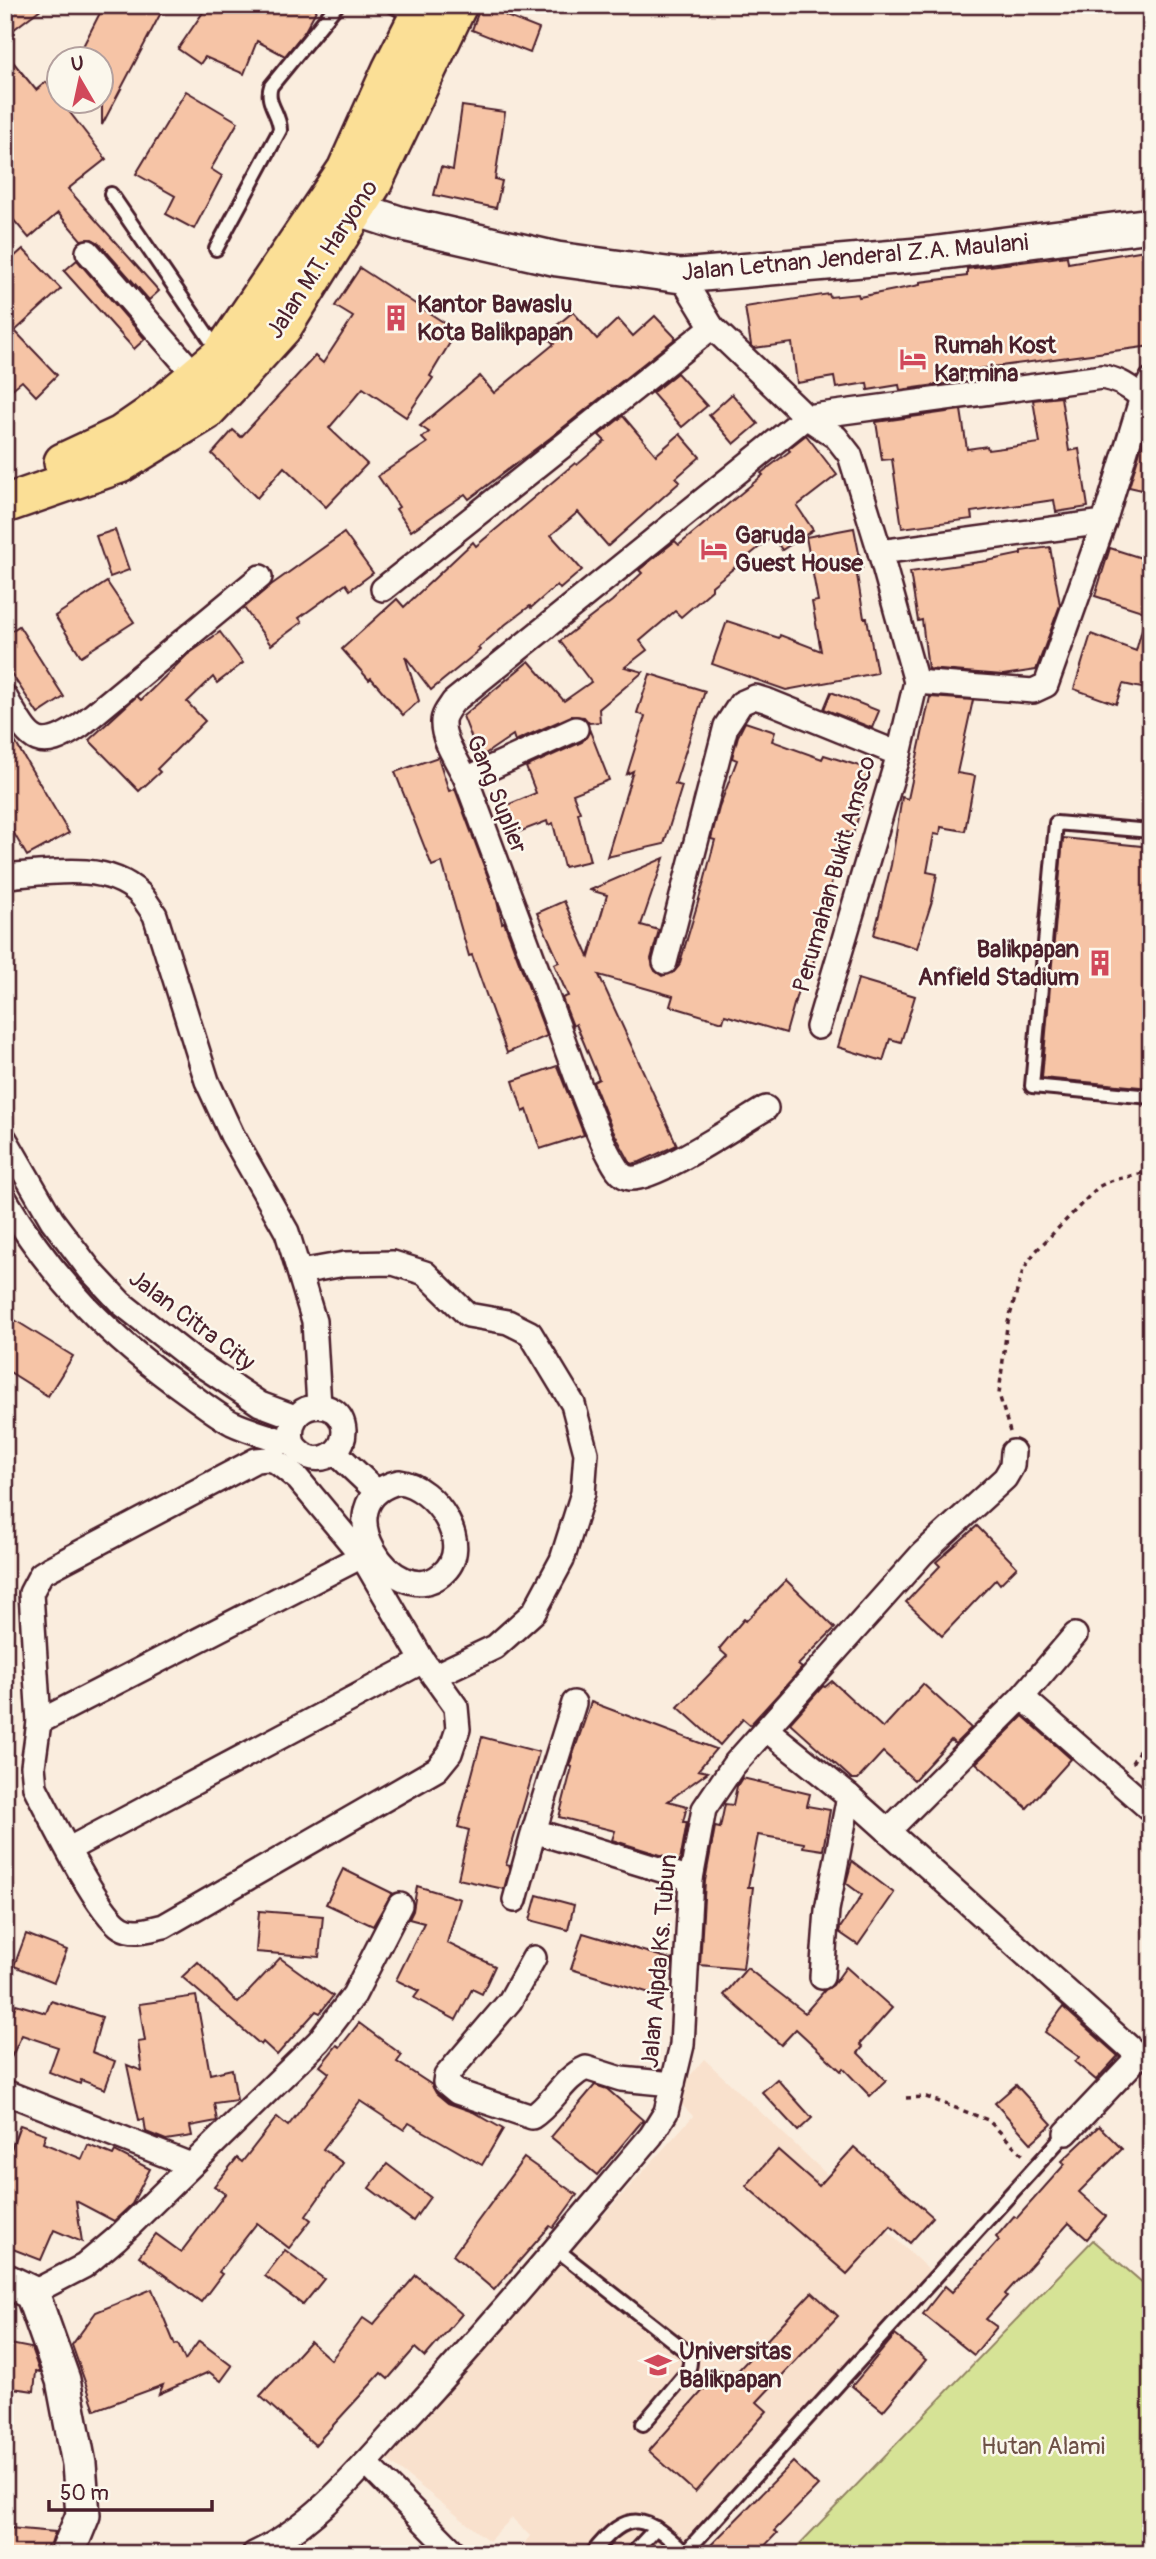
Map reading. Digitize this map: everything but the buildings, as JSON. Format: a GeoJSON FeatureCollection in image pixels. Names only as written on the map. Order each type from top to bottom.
{"type":"FeatureCollection","features":[{"type":"Feature","properties":{"kind":"main road","name":"Jalan M.T. Haryono"},"geometry":{"type":"LineString","coordinates":[[5,481],[60,464],[121,435],[150,415],[209,366],[342,202],[373,183],[458,5]]}},
{"type":"Feature","properties":{"kind":"main road","name":"Jalan M.T. Haryono"},"geometry":{"type":"LineString","coordinates":[[5,504],[120,464],[205,412],[283,327],[342,202],[346,170],[411,10]]}},
{"type":"Feature","properties":{"kind":"street","name":"Jalan Letnan Jenderal Z.A. Maulani"},"geometry":{"type":"LineString","coordinates":[[342,202],[399,223],[557,259],[681,276],[930,254],[1151,225]]}},
{"type":"Feature","properties":{"kind":"street"},"geometry":{"type":"LineString","coordinates":[[88,252],[209,366]]}},
{"type":"Feature","properties":{"kind":"street"},"geometry":{"type":"LineString","coordinates":[[681,276],[712,327],[806,417],[836,437],[849,455],[880,552],[916,682],[899,754]]}},
{"type":"Feature","properties":{"kind":"street"},"geometry":{"type":"LineString","coordinates":[[383,589],[712,327]]}},
{"type":"Feature","properties":{"kind":"street"},"geometry":{"type":"LineString","coordinates":[[806,417],[1102,377],[1148,393],[1046,685],[1033,691],[916,682]]}},
{"type":"Feature","properties":{"kind":"street","name":"Gang Suplier"},"geometry":{"type":"LineString","coordinates":[[766,1108],[647,1176],[631,1179],[624,1177],[617,1169],[606,1149],[576,1073],[466,779],[446,736],[443,722],[453,702],[806,417]]}},
{"type":"Feature","properties":{"kind":"street"},"geometry":{"type":"LineString","coordinates":[[880,552],[1104,522]]}},
{"type":"Feature","properties":{"kind":"street"},"geometry":{"type":"LineString","coordinates":[[5,697],[30,736],[41,741],[59,738],[81,725],[260,577]]}},
{"type":"Feature","properties":{"kind":"street","name":"Perumahan Bukit Amsco"},"geometry":{"type":"LineString","coordinates":[[665,962],[726,726],[741,703],[755,697],[768,701],[899,754],[818,1027]]}},
{"type":"Feature","properties":{"kind":"street"},"geometry":{"type":"LineString","coordinates":[[466,779],[576,729]]}},
{"type":"Feature","properties":{"kind":"street"},"geometry":{"type":"LineString","coordinates":[[5,876],[67,872],[99,874],[117,879],[139,893],[155,915],[207,1081],[232,1135],[287,1232],[314,1321],[319,1405]]}},
{"type":"Feature","properties":{"kind":"street","name":"Jalan Citra City"},"geometry":{"type":"LineString","coordinates":[[5,1139],[52,1220],[90,1270],[121,1303],[201,1366],[260,1404],[295,1417]]}},
{"type":"Feature","properties":{"kind":"street"},"geometry":{"type":"LineString","coordinates":[[5,1199],[22,1228],[95,1318],[170,1381],[229,1422],[293,1444]]}},
{"type":"Feature","properties":{"kind":"street"},"geometry":{"type":"LineString","coordinates":[[69,1849],[429,1668],[495,1647],[534,1612],[562,1560],[583,1493],[586,1453],[573,1404],[530,1334],[508,1322],[468,1315],[425,1273],[393,1263],[345,1265],[300,1272]]}},
{"type":"Feature","properties":{"kind":"street"},"geometry":{"type":"LineString","coordinates":[[319,1405],[336,1413],[344,1430],[344,1439],[335,1452],[315,1459],[298,1451],[293,1444],[291,1426],[295,1417],[302,1411],[319,1405]]}},
{"type":"Feature","properties":{"kind":"street","name":"Jalan Aipda Ks. Tubun"},"geometry":{"type":"LineString","coordinates":[[254,2554],[286,2537],[306,2522],[366,2463],[556,2249],[651,2136],[666,2112],[682,2045],[691,1879],[704,1809],[733,1766],[922,1554],[1005,1478],[1012,1466],[1012,1443]]}},
{"type":"Feature","properties":{"kind":"street"},"geometry":{"type":"LineString","coordinates":[[335,1452],[377,1492]]}},
{"type":"Feature","properties":{"kind":"street"},"geometry":{"type":"LineString","coordinates":[[268,1459],[286,1468],[362,1556],[429,1668],[456,1707],[458,1729],[450,1753],[437,1769],[164,1926],[139,1931],[122,1927],[102,1908],[34,1787],[33,1766],[39,1722],[31,1593],[41,1574],[257,1460],[268,1459]]}},
{"type":"Feature","properties":{"kind":"street"},"geometry":{"type":"LineString","coordinates":[[409,1483],[427,1493],[437,1504],[450,1528],[455,1550],[448,1569],[440,1576],[421,1583],[411,1582],[401,1578],[380,1560],[368,1537],[365,1516],[367,1505],[377,1492],[389,1485],[409,1483]]}},
{"type":"Feature","properties":{"kind":"street"},"geometry":{"type":"LineString","coordinates":[[39,1722],[362,1556]]}},
{"type":"Feature","properties":{"kind":"street"},"geometry":{"type":"LineString","coordinates":[[888,1832],[1022,1697],[1075,1635]]}},
{"type":"Feature","properties":{"kind":"street"},"geometry":{"type":"LineString","coordinates":[[1022,1697],[1151,1810]]}},
{"type":"Feature","properties":{"kind":"street"},"geometry":{"type":"LineString","coordinates":[[515,1900],[574,1703]]}},
{"type":"Feature","properties":{"kind":"street"},"geometry":{"type":"LineString","coordinates":[[767,1730],[849,1796],[1145,2054],[1066,2133]]}},
{"type":"Feature","properties":{"kind":"street"},"geometry":{"type":"LineString","coordinates":[[822,1977],[827,1910],[849,1796]]}},
{"type":"Feature","properties":{"kind":"street"},"geometry":{"type":"LineString","coordinates":[[534,1831],[691,1879]]}},
{"type":"Feature","properties":{"kind":"street"},"geometry":{"type":"LineString","coordinates":[[67,2554],[83,2515],[80,2474],[64,2380],[19,2286],[84,2266],[116,2239],[319,2041],[354,1995],[400,1905]]}},
{"type":"Feature","properties":{"kind":"street"},"geometry":{"type":"LineString","coordinates":[[534,1958],[510,2001],[446,2076],[448,2087],[532,2117],[540,2112],[573,2075],[586,2068],[621,2079],[673,2084]]}},
{"type":"Feature","properties":{"kind":"street"},"geometry":{"type":"LineString","coordinates":[[5,2092],[191,2165]]}},
{"type":"Feature","properties":{"kind":"street"},"geometry":{"type":"LineString","coordinates":[[366,2463],[456,2554]]}},
{"type":"Feature","properties":{"kind":"lane"},"geometry":{"type":"LineString","coordinates":[[216,249],[280,130],[281,125],[269,100],[271,86],[337,5]]}},
{"type":"Feature","properties":{"kind":"lane"},"geometry":{"type":"LineString","coordinates":[[111,194],[209,366]]}},
{"type":"Feature","properties":{"kind":"lane"},"geometry":{"type":"LineString","coordinates":[[1151,831],[1056,823],[1031,1086],[1151,1097]]}},
{"type":"Feature","properties":{"kind":"lane"},"geometry":{"type":"LineString","coordinates":[[592,2554],[621,2523],[638,2522],[656,2528],[685,2553],[1066,2133]]}},
{"type":"Feature","properties":{"kind":"lane"},"geometry":{"type":"LineString","coordinates":[[556,2249],[687,2352],[690,2358],[688,2371],[643,2424]]}},
{"type":"Feature","properties":{"kind":"lane"},"geometry":{"type":"LineString","coordinates":[[632,2554],[656,2528]]}},
{"type":"Feature","properties":{"kind":"path"},"geometry":{"type":"LineString","coordinates":[[1012,1443],[999,1394],[1007,1326],[1023,1270],[1035,1252],[1098,1187],[1110,1181],[1151,1171]]}},
{"type":"Feature","properties":{"kind":"path"},"geometry":{"type":"LineString","coordinates":[[1120,1782],[1151,1731]]}},
{"type":"Feature","properties":{"kind":"path"},"geometry":{"type":"LineString","coordinates":[[906,2098],[926,2096],[988,2120],[1034,2167]]}},
{"type":"Feature","properties":{"kind":"shaded area","name":"Universitas Balikpapan"},"geometry":{"type":"Polygon","coordinates":[[[704,2059],[932,2273],[676,2554],[528,2554],[523,2545],[530,2536],[512,2518],[489,2541],[385,2458],[693,2116],[673,2096],[704,2059]]]}},
{"type":"Feature","properties":{"kind":"green space","name":"Hutan Alami"},"geometry":{"type":"Polygon","coordinates":[[[1093,2240],[1151,2290],[1151,2554],[790,2554],[1093,2240]]]}},
{"type":"Feature","properties":{"kind":"place","name":"Kantor Bawaslu Kota Balikpapan"},"geometry":{"type":"Point","coordinates":[396,318]}},
{"type":"Feature","properties":{"kind":"place","name":"Rumah Kost Karmina"},"geometry":{"type":"Point","coordinates":[913,359]}},
{"type":"Feature","properties":{"kind":"place","name":"Garuda Guest House"},"geometry":{"type":"Point","coordinates":[714,549]}},
{"type":"Feature","properties":{"kind":"place","name":"Balikpapan Anfield Stadium"},"geometry":{"type":"Point","coordinates":[1100,963]}},
{"type":"Feature","properties":{"kind":"place","name":"Universitas Balikpapan"},"geometry":{"type":"Point","coordinates":[658,2365]}}]}
